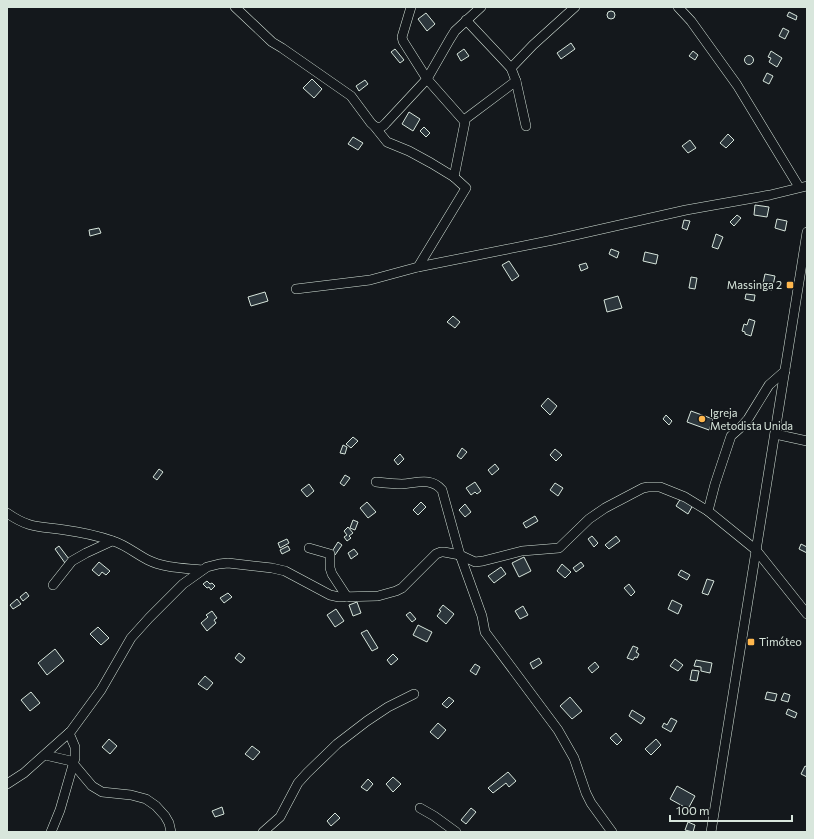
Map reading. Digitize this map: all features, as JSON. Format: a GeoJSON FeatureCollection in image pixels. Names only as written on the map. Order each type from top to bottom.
{"type":"FeatureCollection","features":[{"type":"Feature","properties":{"kind":"street"},"geometry":{"type":"LineString","coordinates":[[235,7],[272,42],[351,96],[389,143],[410,151],[454,177],[465,186],[466,190],[418,267]]}},
{"type":"Feature","properties":{"kind":"street"},"geometry":{"type":"LineString","coordinates":[[411,7],[406,20],[402,40],[427,79],[466,124],[454,177]]}},
{"type":"Feature","properties":{"kind":"street"},"geometry":{"type":"LineString","coordinates":[[375,127],[383,127],[427,79],[450,39],[466,20],[481,7]]}},
{"type":"Feature","properties":{"kind":"street"},"geometry":{"type":"LineString","coordinates":[[511,68],[533,45],[575,7]]}},
{"type":"Feature","properties":{"kind":"street"},"geometry":{"type":"LineString","coordinates":[[296,289],[370,280],[418,267],[553,240],[686,210],[770,194],[803,186],[737,85],[691,21],[678,7]]}},
{"type":"Feature","properties":{"kind":"street"},"geometry":{"type":"LineString","coordinates":[[466,20],[511,68],[516,81],[526,126]]}},
{"type":"Feature","properties":{"kind":"street"},"geometry":{"type":"LineString","coordinates":[[464,120],[516,81]]}},
{"type":"Feature","properties":{"kind":"street"},"geometry":{"type":"LineString","coordinates":[[711,832],[798,297],[807,232]]}},
{"type":"Feature","properties":{"kind":"street"},"geometry":{"type":"LineString","coordinates":[[798,297],[807,300]]}},
{"type":"Feature","properties":{"kind":"street"},"geometry":{"type":"LineString","coordinates":[[708,511],[715,484],[731,436],[748,419],[769,384],[785,370]]}},
{"type":"Feature","properties":{"kind":"street"},"geometry":{"type":"LineString","coordinates":[[775,434],[807,441]]}},
{"type":"Feature","properties":{"kind":"street"},"geometry":{"type":"LineString","coordinates":[[376,482],[402,484],[422,481],[439,486],[442,490],[460,555],[477,600],[487,634],[558,730],[574,758],[586,793],[612,832]]}},
{"type":"Feature","properties":{"kind":"street"},"geometry":{"type":"LineString","coordinates":[[7,784],[24,773],[69,733],[101,690],[131,638],[149,618],[183,584],[202,570],[219,564],[228,563],[285,571],[330,594],[339,597],[378,596],[396,591],[407,584],[436,554],[444,552],[460,555],[475,562],[522,551],[559,548],[576,530],[600,512],[620,500],[648,487],[660,487],[685,497],[708,511],[756,550],[807,614]]}},
{"type":"Feature","properties":{"kind":"street"},"geometry":{"type":"LineString","coordinates":[[7,513],[32,526],[67,530],[112,541],[160,565],[202,570]]}},
{"type":"Feature","properties":{"kind":"street"},"geometry":{"type":"LineString","coordinates":[[52,585],[72,561],[112,541]]}},
{"type":"Feature","properties":{"kind":"street"},"geometry":{"type":"LineString","coordinates":[[309,548],[330,554],[330,568],[332,574],[347,597]]}},
{"type":"Feature","properties":{"kind":"street"},"geometry":{"type":"LineString","coordinates":[[264,832],[280,817],[298,782],[337,744],[388,706],[414,694]]}},
{"type":"Feature","properties":{"kind":"street"},"geometry":{"type":"LineString","coordinates":[[51,832],[57,819],[75,758],[75,748],[69,733]]}},
{"type":"Feature","properties":{"kind":"street"},"geometry":{"type":"LineString","coordinates":[[45,755],[74,763],[92,786],[102,792],[132,795],[146,799],[156,806],[165,816],[172,832]]}},
{"type":"Feature","properties":{"kind":"street"},"geometry":{"type":"LineString","coordinates":[[420,808],[456,832]]}},
{"type":"Feature","properties":{"kind":"building"},"geometry":{"type":"Polygon","coordinates":[[[611,11],[614,12],[614,18],[611,19],[608,18],[607,15],[608,12],[611,11]]]}},
{"type":"Feature","properties":{"kind":"building"},"geometry":{"type":"Polygon","coordinates":[[[789,12],[797,16],[796,20],[787,16],[789,12]]]}},
{"type":"Feature","properties":{"kind":"building"},"geometry":{"type":"Polygon","coordinates":[[[426,13],[435,24],[427,31],[418,19],[426,13]]]}},
{"type":"Feature","properties":{"kind":"building"},"geometry":{"type":"Polygon","coordinates":[[[783,28],[789,31],[785,39],[779,36],[783,28]]]}},
{"type":"Feature","properties":{"kind":"building"},"geometry":{"type":"Polygon","coordinates":[[[571,43],[575,49],[561,59],[557,53],[571,43]]]}},
{"type":"Feature","properties":{"kind":"building"},"geometry":{"type":"Polygon","coordinates":[[[395,49],[404,60],[400,63],[391,52],[395,49]]]}},
{"type":"Feature","properties":{"kind":"building"},"geometry":{"type":"Polygon","coordinates":[[[464,49],[469,56],[461,61],[457,54],[464,49]]]}},
{"type":"Feature","properties":{"kind":"building"},"geometry":{"type":"Polygon","coordinates":[[[693,51],[698,55],[695,60],[689,56],[693,51]]]}},
{"type":"Feature","properties":{"kind":"building"},"geometry":{"type":"Polygon","coordinates":[[[771,51],[782,58],[777,67],[769,62],[771,58],[768,57],[771,51]]]}},
{"type":"Feature","properties":{"kind":"building"},"geometry":{"type":"Polygon","coordinates":[[[747,56],[751,56],[753,60],[751,64],[747,64],[745,62],[745,58],[747,56]]]}},
{"type":"Feature","properties":{"kind":"building"},"geometry":{"type":"Polygon","coordinates":[[[767,73],[773,76],[769,84],[763,81],[767,73]]]}},
{"type":"Feature","properties":{"kind":"building"},"geometry":{"type":"Polygon","coordinates":[[[312,79],[322,89],[314,98],[303,88],[312,79]]]}},
{"type":"Feature","properties":{"kind":"building"},"geometry":{"type":"Polygon","coordinates":[[[365,80],[368,84],[359,91],[356,86],[365,80]]]}},
{"type":"Feature","properties":{"kind":"building"},"geometry":{"type":"Polygon","coordinates":[[[409,112],[420,119],[413,131],[402,124],[409,112]]]}},
{"type":"Feature","properties":{"kind":"building"},"geometry":{"type":"Polygon","coordinates":[[[424,127],[430,133],[426,137],[420,131],[424,127]]]}},
{"type":"Feature","properties":{"kind":"building"},"geometry":{"type":"Polygon","coordinates":[[[728,134],[734,140],[726,148],[720,143],[728,134]]]}},
{"type":"Feature","properties":{"kind":"building"},"geometry":{"type":"Polygon","coordinates":[[[353,137],[363,143],[358,150],[348,144],[353,137]]]}},
{"type":"Feature","properties":{"kind":"building"},"geometry":{"type":"Polygon","coordinates":[[[690,140],[696,148],[688,153],[682,146],[690,140]]]}},
{"type":"Feature","properties":{"kind":"building"},"geometry":{"type":"Polygon","coordinates":[[[755,205],[769,207],[767,217],[754,215],[755,205]]]}},
{"type":"Feature","properties":{"kind":"building"},"geometry":{"type":"Polygon","coordinates":[[[737,215],[741,218],[734,226],[730,222],[737,215]]]}},
{"type":"Feature","properties":{"kind":"building"},"geometry":{"type":"Polygon","coordinates":[[[777,219],[787,221],[785,231],[775,228],[777,219]]]}},
{"type":"Feature","properties":{"kind":"building"},"geometry":{"type":"Polygon","coordinates":[[[684,220],[690,221],[687,230],[682,228],[684,220]]]}},
{"type":"Feature","properties":{"kind":"building"},"geometry":{"type":"Polygon","coordinates":[[[99,228],[101,233],[90,236],[89,230],[99,228]]]}},
{"type":"Feature","properties":{"kind":"building"},"geometry":{"type":"Polygon","coordinates":[[[716,234],[723,237],[718,249],[712,247],[716,234]]]}},
{"type":"Feature","properties":{"kind":"building"},"geometry":{"type":"Polygon","coordinates":[[[611,249],[619,252],[617,258],[609,254],[611,249]]]}},
{"type":"Feature","properties":{"kind":"building"},"geometry":{"type":"Polygon","coordinates":[[[645,252],[658,255],[656,264],[643,261],[645,252]]]}},
{"type":"Feature","properties":{"kind":"building"},"geometry":{"type":"Polygon","coordinates":[[[509,261],[519,276],[512,281],[502,265],[509,261]]]}},
{"type":"Feature","properties":{"kind":"building"},"geometry":{"type":"Polygon","coordinates":[[[586,263],[588,268],[581,271],[579,265],[586,263]]]}},
{"type":"Feature","properties":{"kind":"building"},"geometry":{"type":"Polygon","coordinates":[[[765,274],[775,276],[772,290],[762,288],[765,274]]]}},
{"type":"Feature","properties":{"kind":"building"},"geometry":{"type":"Polygon","coordinates":[[[691,277],[697,278],[695,289],[689,288],[691,277]]]}},
{"type":"Feature","properties":{"kind":"building"},"geometry":{"type":"Polygon","coordinates":[[[265,292],[268,301],[251,306],[248,297],[265,292]]]}},
{"type":"Feature","properties":{"kind":"building"},"geometry":{"type":"Polygon","coordinates":[[[746,294],[755,295],[754,301],[745,299],[746,294]]]}},
{"type":"Feature","properties":{"kind":"building"},"geometry":{"type":"Polygon","coordinates":[[[618,296],[622,308],[607,312],[604,300],[618,296]]]}},
{"type":"Feature","properties":{"kind":"building"},"geometry":{"type":"Polygon","coordinates":[[[453,316],[460,322],[455,328],[447,322],[453,316]]]}},
{"type":"Feature","properties":{"kind":"building"},"geometry":{"type":"Polygon","coordinates":[[[749,319],[755,321],[751,336],[742,331],[744,324],[747,325],[749,319]]]}},
{"type":"Feature","properties":{"kind":"building"},"geometry":{"type":"Polygon","coordinates":[[[548,398],[557,406],[550,415],[541,406],[548,398]]]}},
{"type":"Feature","properties":{"kind":"building"},"geometry":{"type":"Polygon","coordinates":[[[691,411],[713,419],[709,430],[687,422],[691,411]]]}},
{"type":"Feature","properties":{"kind":"building"},"geometry":{"type":"Polygon","coordinates":[[[666,415],[672,421],[669,425],[663,419],[666,415]]]}},
{"type":"Feature","properties":{"kind":"building"},"geometry":{"type":"Polygon","coordinates":[[[353,437],[358,441],[351,448],[346,444],[353,437]]]}},
{"type":"Feature","properties":{"kind":"building"},"geometry":{"type":"Polygon","coordinates":[[[343,445],[347,447],[345,454],[340,453],[343,445]]]}},
{"type":"Feature","properties":{"kind":"building"},"geometry":{"type":"Polygon","coordinates":[[[462,448],[467,452],[461,459],[457,456],[462,448]]]}},
{"type":"Feature","properties":{"kind":"building"},"geometry":{"type":"Polygon","coordinates":[[[555,449],[562,455],[556,461],[550,455],[555,449]]]}},
{"type":"Feature","properties":{"kind":"building"},"geometry":{"type":"Polygon","coordinates":[[[400,454],[404,459],[398,465],[394,460],[400,454]]]}},
{"type":"Feature","properties":{"kind":"building"},"geometry":{"type":"Polygon","coordinates":[[[495,464],[499,469],[492,475],[488,470],[495,464]]]}},
{"type":"Feature","properties":{"kind":"building"},"geometry":{"type":"Polygon","coordinates":[[[159,469],[163,472],[157,480],[153,477],[159,469]]]}},
{"type":"Feature","properties":{"kind":"building"},"geometry":{"type":"Polygon","coordinates":[[[345,475],[350,478],[344,486],[340,483],[345,475]]]}},
{"type":"Feature","properties":{"kind":"building"},"geometry":{"type":"Polygon","coordinates":[[[475,482],[481,491],[477,494],[475,492],[471,495],[466,488],[475,482]]]}},
{"type":"Feature","properties":{"kind":"building"},"geometry":{"type":"Polygon","coordinates":[[[555,483],[563,488],[558,496],[550,490],[555,483]]]}},
{"type":"Feature","properties":{"kind":"building"},"geometry":{"type":"Polygon","coordinates":[[[309,484],[314,491],[307,497],[301,490],[309,484]]]}},
{"type":"Feature","properties":{"kind":"building"},"geometry":{"type":"Polygon","coordinates":[[[681,498],[693,505],[688,514],[676,506],[681,498]]]}},
{"type":"Feature","properties":{"kind":"building"},"geometry":{"type":"Polygon","coordinates":[[[367,502],[376,512],[368,518],[360,508],[367,502]]]}},
{"type":"Feature","properties":{"kind":"building"},"geometry":{"type":"Polygon","coordinates":[[[421,502],[426,507],[418,515],[413,510],[421,502]]]}},
{"type":"Feature","properties":{"kind":"building"},"geometry":{"type":"Polygon","coordinates":[[[465,504],[471,512],[465,517],[459,510],[465,504]]]}},
{"type":"Feature","properties":{"kind":"building"},"geometry":{"type":"Polygon","coordinates":[[[535,516],[538,521],[526,528],[523,523],[535,516]]]}},
{"type":"Feature","properties":{"kind":"building"},"geometry":{"type":"Polygon","coordinates":[[[353,520],[358,522],[355,530],[350,528],[353,520]]]}},
{"type":"Feature","properties":{"kind":"building"},"geometry":{"type":"Polygon","coordinates":[[[348,527],[353,533],[349,536],[351,538],[347,541],[344,537],[347,535],[344,531],[348,527]]]}},
{"type":"Feature","properties":{"kind":"building"},"geometry":{"type":"Polygon","coordinates":[[[592,536],[598,543],[594,547],[588,539],[592,536]]]}},
{"type":"Feature","properties":{"kind":"building"},"geometry":{"type":"Polygon","coordinates":[[[616,536],[620,541],[609,549],[605,545],[616,536]]]}},
{"type":"Feature","properties":{"kind":"building"},"geometry":{"type":"Polygon","coordinates":[[[287,539],[289,543],[280,548],[278,543],[287,539]]]}},
{"type":"Feature","properties":{"kind":"building"},"geometry":{"type":"Polygon","coordinates":[[[338,542],[342,545],[335,555],[331,553],[338,542]]]}},
{"type":"Feature","properties":{"kind":"building"},"geometry":{"type":"Polygon","coordinates":[[[801,544],[807,547],[807,553],[799,549],[801,544]]]}},
{"type":"Feature","properties":{"kind":"building"},"geometry":{"type":"Polygon","coordinates":[[[59,546],[69,559],[65,563],[55,549],[59,546]]]}},
{"type":"Feature","properties":{"kind":"building"},"geometry":{"type":"Polygon","coordinates":[[[288,546],[290,550],[282,554],[280,550],[288,546]]]}},
{"type":"Feature","properties":{"kind":"building"},"geometry":{"type":"Polygon","coordinates":[[[354,549],[358,554],[351,559],[348,553],[354,549]]]}},
{"type":"Feature","properties":{"kind":"building"},"geometry":{"type":"Polygon","coordinates":[[[524,557],[531,571],[519,577],[512,563],[524,557]]]}},
{"type":"Feature","properties":{"kind":"building"},"geometry":{"type":"Polygon","coordinates":[[[99,562],[110,571],[106,575],[102,572],[99,576],[92,570],[99,562]]]}},
{"type":"Feature","properties":{"kind":"building"},"geometry":{"type":"Polygon","coordinates":[[[581,562],[584,566],[576,572],[573,568],[581,562]]]}},
{"type":"Feature","properties":{"kind":"building"},"geometry":{"type":"Polygon","coordinates":[[[562,564],[571,572],[565,578],[557,571],[562,564]]]}},
{"type":"Feature","properties":{"kind":"building"},"geometry":{"type":"Polygon","coordinates":[[[501,567],[506,574],[494,583],[488,576],[501,567]]]}},
{"type":"Feature","properties":{"kind":"building"},"geometry":{"type":"Polygon","coordinates":[[[681,570],[690,575],[687,580],[678,575],[681,570]]]}},
{"type":"Feature","properties":{"kind":"building"},"geometry":{"type":"Polygon","coordinates":[[[707,579],[714,581],[708,595],[702,593],[707,579]]]}},
{"type":"Feature","properties":{"kind":"building"},"geometry":{"type":"Polygon","coordinates":[[[207,581],[215,586],[211,590],[203,584],[207,581]]]}},
{"type":"Feature","properties":{"kind":"building"},"geometry":{"type":"Polygon","coordinates":[[[629,584],[635,592],[631,596],[624,588],[629,584]]]}},
{"type":"Feature","properties":{"kind":"building"},"geometry":{"type":"Polygon","coordinates":[[[26,592],[29,596],[23,601],[20,597],[26,592]]]}},
{"type":"Feature","properties":{"kind":"building"},"geometry":{"type":"Polygon","coordinates":[[[228,593],[232,597],[224,603],[220,598],[228,593]]]}},
{"type":"Feature","properties":{"kind":"building"},"geometry":{"type":"Polygon","coordinates":[[[17,599],[21,604],[13,609],[10,605],[17,599]]]}},
{"type":"Feature","properties":{"kind":"building"},"geometry":{"type":"Polygon","coordinates":[[[672,600],[682,605],[678,614],[668,609],[672,600]]]}},
{"type":"Feature","properties":{"kind":"building"},"geometry":{"type":"Polygon","coordinates":[[[357,602],[361,613],[353,616],[349,605],[357,602]]]}},
{"type":"Feature","properties":{"kind":"building"},"geometry":{"type":"Polygon","coordinates":[[[443,605],[454,614],[446,624],[437,616],[443,605]]]}},
{"type":"Feature","properties":{"kind":"building"},"geometry":{"type":"Polygon","coordinates":[[[523,606],[528,615],[520,619],[515,611],[523,606]]]}},
{"type":"Feature","properties":{"kind":"building"},"geometry":{"type":"Polygon","coordinates":[[[336,609],[344,621],[335,627],[327,615],[336,609]]]}},
{"type":"Feature","properties":{"kind":"building"},"geometry":{"type":"Polygon","coordinates":[[[212,611],[217,618],[214,620],[216,623],[207,631],[201,623],[208,617],[206,615],[212,611]]]}},
{"type":"Feature","properties":{"kind":"building"},"geometry":{"type":"Polygon","coordinates":[[[410,612],[416,619],[412,622],[406,615],[410,612]]]}},
{"type":"Feature","properties":{"kind":"building"},"geometry":{"type":"Polygon","coordinates":[[[418,625],[432,632],[427,642],[413,635],[418,625]]]}},
{"type":"Feature","properties":{"kind":"building"},"geometry":{"type":"Polygon","coordinates":[[[98,627],[109,638],[101,645],[90,634],[98,627]]]}},
{"type":"Feature","properties":{"kind":"building"},"geometry":{"type":"Polygon","coordinates":[[[367,630],[378,648],[372,651],[361,633],[367,630]]]}},
{"type":"Feature","properties":{"kind":"building"},"geometry":{"type":"Polygon","coordinates":[[[633,646],[638,648],[636,652],[639,654],[637,658],[635,657],[633,660],[627,658],[633,646]]]}},
{"type":"Feature","properties":{"kind":"building"},"geometry":{"type":"Polygon","coordinates":[[[55,649],[64,661],[47,675],[38,663],[55,649]]]}},
{"type":"Feature","properties":{"kind":"building"},"geometry":{"type":"Polygon","coordinates":[[[239,653],[245,658],[241,663],[235,658],[239,653]]]}},
{"type":"Feature","properties":{"kind":"building"},"geometry":{"type":"Polygon","coordinates":[[[393,654],[398,659],[391,665],[387,660],[393,654]]]}},
{"type":"Feature","properties":{"kind":"building"},"geometry":{"type":"Polygon","coordinates":[[[539,658],[542,663],[533,669],[530,663],[539,658]]]}},
{"type":"Feature","properties":{"kind":"building"},"geometry":{"type":"Polygon","coordinates":[[[675,659],[683,665],[678,671],[670,666],[675,659]]]}},
{"type":"Feature","properties":{"kind":"building"},"geometry":{"type":"Polygon","coordinates":[[[696,660],[712,663],[710,673],[701,671],[701,667],[694,666],[696,660]]]}},
{"type":"Feature","properties":{"kind":"building"},"geometry":{"type":"Polygon","coordinates":[[[595,662],[599,667],[592,673],[588,668],[595,662]]]}},
{"type":"Feature","properties":{"kind":"building"},"geometry":{"type":"Polygon","coordinates":[[[475,664],[480,667],[476,675],[470,671],[475,664]]]}},
{"type":"Feature","properties":{"kind":"building"},"geometry":{"type":"Polygon","coordinates":[[[692,670],[699,671],[697,681],[690,680],[692,670]]]}},
{"type":"Feature","properties":{"kind":"building"},"geometry":{"type":"Polygon","coordinates":[[[205,676],[213,683],[207,690],[198,684],[205,676]]]}},
{"type":"Feature","properties":{"kind":"building"},"geometry":{"type":"Polygon","coordinates":[[[31,692],[40,703],[30,711],[21,700],[31,692]]]}},
{"type":"Feature","properties":{"kind":"building"},"geometry":{"type":"Polygon","coordinates":[[[767,692],[777,694],[775,701],[765,699],[767,692]]]}},
{"type":"Feature","properties":{"kind":"building"},"geometry":{"type":"Polygon","coordinates":[[[784,693],[790,695],[788,702],[781,700],[784,693]]]}},
{"type":"Feature","properties":{"kind":"building"},"geometry":{"type":"Polygon","coordinates":[[[449,697],[454,701],[447,708],[442,704],[449,697]]]}},
{"type":"Feature","properties":{"kind":"building"},"geometry":{"type":"Polygon","coordinates":[[[570,697],[582,711],[572,719],[560,706],[570,697]]]}},
{"type":"Feature","properties":{"kind":"building"},"geometry":{"type":"Polygon","coordinates":[[[788,709],[797,713],[795,718],[786,714],[788,709]]]}},
{"type":"Feature","properties":{"kind":"building"},"geometry":{"type":"Polygon","coordinates":[[[632,710],[645,718],[641,724],[629,716],[632,710]]]}},
{"type":"Feature","properties":{"kind":"building"},"geometry":{"type":"Polygon","coordinates":[[[671,718],[677,721],[671,732],[662,727],[664,723],[667,725],[671,718]]]}},
{"type":"Feature","properties":{"kind":"building"},"geometry":{"type":"Polygon","coordinates":[[[438,723],[446,730],[438,739],[430,732],[438,723]]]}},
{"type":"Feature","properties":{"kind":"building"},"geometry":{"type":"Polygon","coordinates":[[[616,733],[622,740],[617,745],[610,738],[616,733]]]}},
{"type":"Feature","properties":{"kind":"building"},"geometry":{"type":"Polygon","coordinates":[[[109,739],[117,746],[110,754],[102,747],[109,739]]]}},
{"type":"Feature","properties":{"kind":"building"},"geometry":{"type":"Polygon","coordinates":[[[656,739],[661,745],[651,755],[645,749],[656,739]]]}},
{"type":"Feature","properties":{"kind":"building"},"geometry":{"type":"Polygon","coordinates":[[[252,746],[260,752],[253,760],[245,754],[252,746]]]}},
{"type":"Feature","properties":{"kind":"building"},"geometry":{"type":"Polygon","coordinates":[[[805,766],[807,767],[807,777],[801,774],[805,766]]]}},
{"type":"Feature","properties":{"kind":"building"},"geometry":{"type":"Polygon","coordinates":[[[508,772],[516,781],[509,787],[506,783],[493,793],[488,788],[508,772]]]}},
{"type":"Feature","properties":{"kind":"building"},"geometry":{"type":"Polygon","coordinates":[[[393,777],[401,784],[393,792],[386,784],[393,777]]]}},
{"type":"Feature","properties":{"kind":"building"},"geometry":{"type":"Polygon","coordinates":[[[368,779],[373,784],[367,791],[361,787],[368,779]]]}},
{"type":"Feature","properties":{"kind":"building"},"geometry":{"type":"Polygon","coordinates":[[[677,786],[695,796],[688,809],[670,799],[677,786]]]}},
{"type":"Feature","properties":{"kind":"building"},"geometry":{"type":"Polygon","coordinates":[[[222,807],[224,814],[215,817],[212,811],[222,807]]]}},
{"type":"Feature","properties":{"kind":"building"},"geometry":{"type":"Polygon","coordinates":[[[471,808],[476,812],[466,824],[461,820],[471,808]]]}},
{"type":"Feature","properties":{"kind":"building"},"geometry":{"type":"Polygon","coordinates":[[[335,813],[340,818],[331,826],[327,821],[335,813]]]}},
{"type":"Feature","properties":{"kind":"building"},"geometry":{"type":"Polygon","coordinates":[[[688,822],[695,825],[693,832],[685,830],[688,822]]]}},
{"type":"Feature","properties":{"kind":"place","name":"Massinga 2"},"geometry":{"type":"Point","coordinates":[790,285]}},
{"type":"Feature","properties":{"kind":"place","name":"Igreja Metodista Unida"},"geometry":{"type":"Point","coordinates":[702,419]}},
{"type":"Feature","properties":{"kind":"place","name":"Timóteo"},"geometry":{"type":"Point","coordinates":[751,642]}}]}
